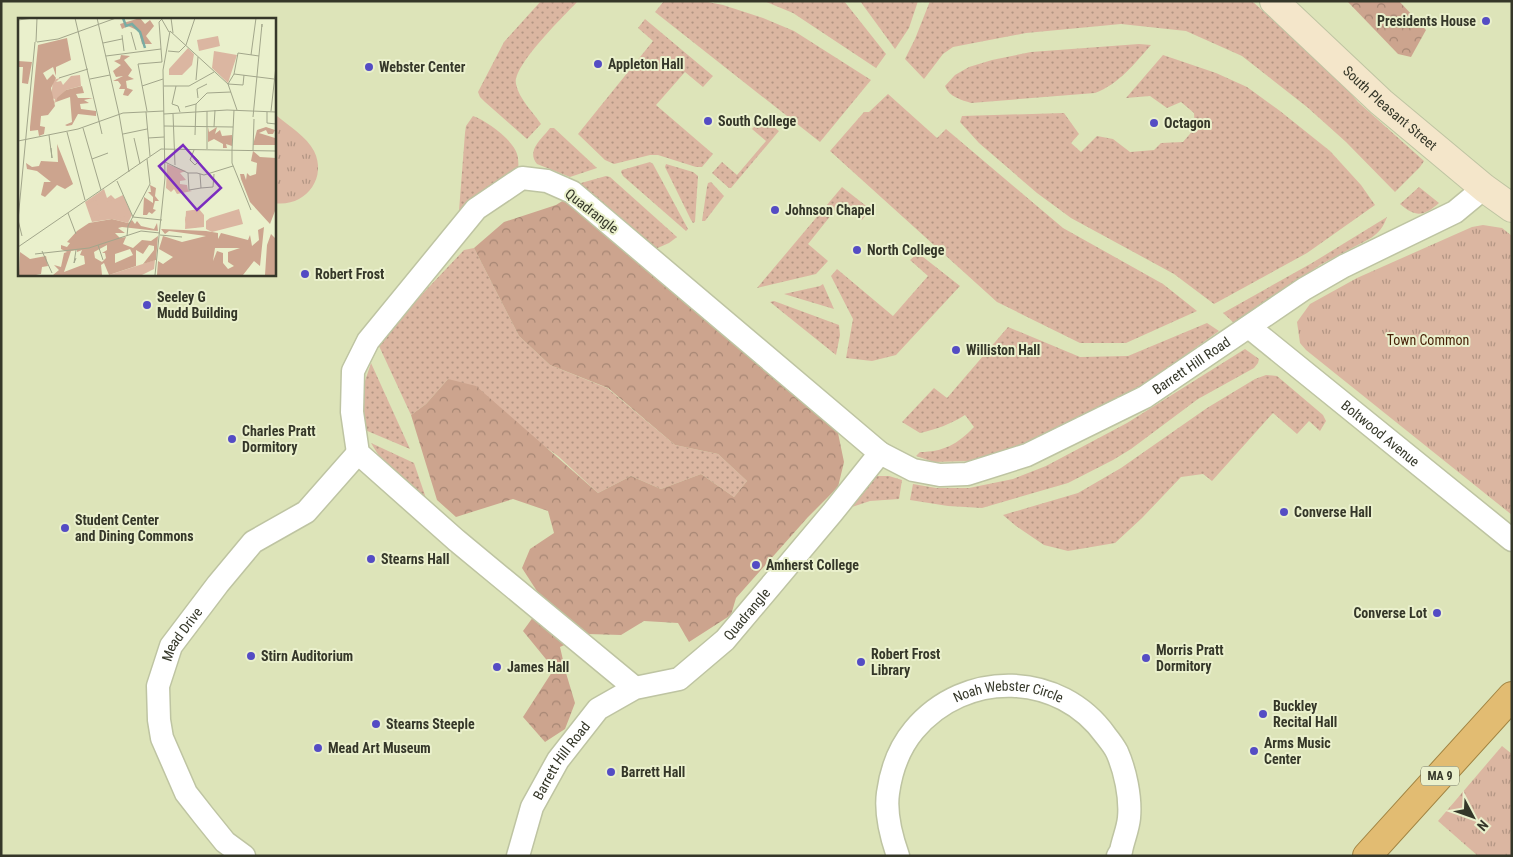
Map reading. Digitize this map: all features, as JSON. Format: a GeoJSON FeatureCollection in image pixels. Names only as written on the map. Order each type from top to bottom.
{"type":"FeatureCollection","features":[{"type":"Feature","properties":{"kind":"highway","name":"MA 9"},"geometry":{"type":"LineString","coordinates":[[1368,856],[1512,696]]}},
{"type":"Feature","properties":{"kind":"main road","name":"South Pleasant Street"},"geometry":{"type":"LineString","coordinates":[[1274,1],[1380,102],[1484,188],[1512,208]]}},
{"type":"Feature","properties":{"kind":"street","name":"Quadrangle"},"geometry":{"type":"LineString","coordinates":[[358,453],[352,412],[354,371],[368,341],[476,209],[522,178],[547,181],[572,192],[880,453],[725,640],[679,680],[634,688]]}},
{"type":"Feature","properties":{"kind":"street","name":"Barrett Hill Road"},"geometry":{"type":"LineString","coordinates":[[880,453],[914,470],[940,475],[966,474],[1027,455],[1145,397],[1304,289],[1344,266],[1455,212],[1484,188]]}},
{"type":"Feature","properties":{"kind":"street","name":"Boltwood Avenue"},"geometry":{"type":"LineString","coordinates":[[1250,327],[1512,540]]}},
{"type":"Feature","properties":{"kind":"street"},"geometry":{"type":"LineString","coordinates":[[358,453],[456,540],[634,688]]}},
{"type":"Feature","properties":{"kind":"street","name":"Mead Drive"},"geometry":{"type":"LineString","coordinates":[[244,856],[226,842],[186,793],[162,738],[159,720],[158,686],[171,646],[253,542],[306,512],[358,453]]}},
{"type":"Feature","properties":{"kind":"street","name":"Noah Webster Circle"},"geometry":{"type":"LineString","coordinates":[[898,856],[889,829],[888,794],[896,760],[913,731],[938,707],[969,691],[1003,684],[1037,688],[1070,701],[1096,722],[1116,750],[1127,783],[1129,818],[1118,856]]}},
{"type":"Feature","properties":{"kind":"street","name":"Barrett Hill Road"},"geometry":{"type":"LineString","coordinates":[[518,856],[532,807],[558,760],[598,709],[634,688]]}},
{"type":"Feature","properties":{"kind":"shaded area","name":"Amherst College"},"geometry":{"type":"Polygon","coordinates":[[[1,1],[1512,1],[1512,856],[1,856],[1,1]]]}},
{"type":"Feature","properties":{"kind":"green space"},"geometry":{"type":"Polygon","coordinates":[[[541,1],[578,1],[530,54],[517,76],[516,84],[520,95],[541,124],[527,139],[485,102],[478,92],[504,42],[541,1]]]}},
{"type":"Feature","properties":{"kind":"green space"},"geometry":{"type":"Polygon","coordinates":[[[664,1],[703,1],[723,5],[763,18],[794,31],[871,80],[820,142],[655,12],[664,1]]]}},
{"type":"Feature","properties":{"kind":"green space"},"geometry":{"type":"Polygon","coordinates":[[[764,1],[844,1],[886,54],[876,68],[793,13],[764,1]]]}},
{"type":"Feature","properties":{"kind":"green space"},"geometry":{"type":"Polygon","coordinates":[[[860,1],[918,1],[909,28],[895,49],[860,1]]]}},
{"type":"Feature","properties":{"kind":"green space"},"geometry":{"type":"Polygon","coordinates":[[[930,1],[1252,1],[1342,83],[1358,102],[1424,161],[1395,192],[1346,142],[1307,107],[1242,56],[1186,31],[1121,24],[1026,33],[953,47],[943,54],[924,79],[905,59],[930,1]]]}},
{"type":"Feature","properties":{"kind":"green space"},"geometry":{"type":"Polygon","coordinates":[[[1347,1],[1399,1],[1426,30],[1411,57],[1398,54],[1347,1]]]}},
{"type":"Feature","properties":{"kind":"green space"},"geometry":{"type":"Polygon","coordinates":[[[645,19],[713,76],[703,87],[685,72],[656,105],[713,154],[702,167],[696,167],[658,155],[650,155],[614,164],[605,160],[578,134],[653,41],[638,28],[645,19]]]}},
{"type":"Feature","properties":{"kind":"green space"},"geometry":{"type":"Polygon","coordinates":[[[1139,44],[1151,45],[1119,79],[1095,93],[971,103],[949,93],[945,86],[955,75],[969,67],[992,60],[1031,52],[1139,44]]]}},
{"type":"Feature","properties":{"kind":"green space"},"geometry":{"type":"Polygon","coordinates":[[[1163,55],[1216,73],[1247,87],[1330,151],[1361,185],[1375,205],[1307,253],[1214,304],[1174,274],[1071,218],[1037,193],[979,143],[960,122],[962,116],[1064,113],[1079,134],[1071,143],[1081,152],[1097,136],[1113,139],[1130,152],[1154,150],[1161,143],[1183,142],[1195,128],[1194,113],[1181,102],[1167,108],[1150,96],[1126,98],[1163,55]]]}},
{"type":"Feature","properties":{"kind":"green space"},"geometry":{"type":"Polygon","coordinates":[[[888,94],[937,138],[946,129],[1063,228],[1163,284],[1197,311],[1126,343],[1080,343],[997,302],[830,151],[864,112],[869,112],[888,94]]]}},
{"type":"Feature","properties":{"kind":"green space"},"geometry":{"type":"Polygon","coordinates":[[[277,116],[307,141],[318,161],[318,172],[310,189],[304,196],[295,201],[285,203],[275,203],[275,119],[277,116]]]}},
{"type":"Feature","properties":{"kind":"green space"},"geometry":{"type":"Polygon","coordinates":[[[473,116],[492,126],[511,143],[518,156],[519,174],[458,224],[465,133],[466,126],[473,116]]]}},
{"type":"Feature","properties":{"kind":"green space"},"geometry":{"type":"Polygon","coordinates":[[[762,118],[779,131],[731,188],[729,188],[712,173],[722,162],[737,175],[766,141],[752,129],[762,118]]]}},
{"type":"Feature","properties":{"kind":"green space"},"geometry":{"type":"Polygon","coordinates":[[[550,128],[554,128],[597,168],[570,177],[537,164],[533,154],[534,149],[550,128]]]}},
{"type":"Feature","properties":{"kind":"green space"},"geometry":{"type":"Polygon","coordinates":[[[650,162],[653,164],[688,229],[686,231],[623,176],[621,172],[622,170],[650,162]]]}},
{"type":"Feature","properties":{"kind":"green space"},"geometry":{"type":"Polygon","coordinates":[[[666,164],[693,172],[698,176],[695,222],[693,223],[665,167],[666,164]]]}},
{"type":"Feature","properties":{"kind":"green space"},"geometry":{"type":"Polygon","coordinates":[[[606,176],[610,177],[677,237],[653,250],[580,187],[581,183],[606,176]]]}},
{"type":"Feature","properties":{"kind":"green space"},"geometry":{"type":"Polygon","coordinates":[[[711,182],[724,196],[705,221],[702,221],[707,187],[708,183],[711,182]]]}},
{"type":"Feature","properties":{"kind":"green space"},"geometry":{"type":"Polygon","coordinates":[[[842,187],[870,209],[862,220],[840,204],[808,244],[828,261],[816,274],[757,288],[842,187]]]}},
{"type":"Feature","properties":{"kind":"green space"},"geometry":{"type":"Polygon","coordinates":[[[1419,187],[1439,203],[1429,211],[1420,214],[1411,212],[1400,204],[1419,187]]]}},
{"type":"Feature","properties":{"kind":"green space"},"geometry":{"type":"Polygon","coordinates":[[[564,200],[817,410],[838,433],[844,462],[838,487],[808,517],[736,598],[731,615],[689,642],[678,623],[644,621],[621,635],[588,634],[560,647],[575,703],[565,729],[545,742],[523,717],[554,669],[523,631],[544,602],[522,568],[530,549],[554,533],[548,511],[513,499],[456,517],[437,500],[411,415],[426,404],[448,379],[476,386],[598,493],[631,476],[661,489],[701,474],[734,497],[747,481],[718,454],[675,445],[608,388],[550,365],[519,336],[474,248],[504,222],[556,205],[564,200]]]}},
{"type":"Feature","properties":{"kind":"green space"},"geometry":{"type":"Polygon","coordinates":[[[1387,217],[1377,234],[1320,265],[1234,323],[1223,313],[1312,263],[1387,217]]]}},
{"type":"Feature","properties":{"kind":"green space","name":"Town Common"},"geometry":{"type":"Polygon","coordinates":[[[1483,225],[1502,228],[1512,236],[1512,515],[1306,350],[1300,343],[1297,322],[1310,304],[1357,278],[1472,227],[1483,225]]]}},
{"type":"Feature","properties":{"kind":"green space"},"geometry":{"type":"Polygon","coordinates":[[[474,248],[519,336],[550,365],[607,388],[675,445],[718,454],[747,481],[734,497],[701,474],[661,489],[631,476],[598,493],[558,456],[448,379],[426,404],[411,415],[379,346],[391,327],[464,250],[474,248]]]}},
{"type":"Feature","properties":{"kind":"green space"},"geometry":{"type":"Polygon","coordinates":[[[918,253],[960,286],[896,355],[872,361],[846,358],[853,319],[831,276],[837,269],[893,316],[928,276],[910,260],[918,253]]]}},
{"type":"Feature","properties":{"kind":"green space"},"geometry":{"type":"Polygon","coordinates":[[[823,284],[834,309],[784,294],[820,286],[823,284]]]}},
{"type":"Feature","properties":{"kind":"green space"},"geometry":{"type":"Polygon","coordinates":[[[774,301],[839,325],[840,335],[836,355],[770,302],[774,301]]]}},
{"type":"Feature","properties":{"kind":"green space"},"geometry":{"type":"Polygon","coordinates":[[[1207,323],[1219,331],[1142,386],[1051,437],[969,461],[934,462],[916,456],[920,452],[943,449],[962,438],[974,427],[965,415],[944,426],[920,433],[902,422],[934,388],[947,398],[1008,327],[1080,357],[1128,356],[1207,323]]]}},
{"type":"Feature","properties":{"kind":"green space"},"geometry":{"type":"Polygon","coordinates":[[[1245,349],[1259,359],[1254,368],[1198,399],[1131,449],[1068,483],[982,508],[948,506],[910,500],[913,484],[936,488],[969,488],[1013,479],[1046,466],[1127,423],[1245,349]]]}},
{"type":"Feature","properties":{"kind":"green space"},"geometry":{"type":"Polygon","coordinates":[[[371,363],[410,449],[365,430],[361,400],[371,363]]]}},
{"type":"Feature","properties":{"kind":"green space"},"geometry":{"type":"Polygon","coordinates":[[[1266,375],[1277,376],[1323,415],[1326,421],[1320,431],[1309,421],[1297,434],[1273,413],[1212,481],[1203,474],[1181,477],[1115,543],[1068,551],[1044,545],[1003,515],[1078,493],[1121,468],[1207,408],[1255,379],[1266,375]]]}},
{"type":"Feature","properties":{"kind":"green space"},"geometry":{"type":"Polygon","coordinates":[[[371,443],[414,463],[428,504],[382,461],[371,443]]]}},
{"type":"Feature","properties":{"kind":"green space"},"geometry":{"type":"Polygon","coordinates":[[[877,476],[889,476],[902,480],[899,499],[870,501],[846,509],[866,481],[877,476]]]}},
{"type":"Feature","properties":{"kind":"green space"},"geometry":{"type":"Polygon","coordinates":[[[1502,746],[1512,754],[1512,856],[1478,856],[1438,821],[1502,746]]]}},
{"type":"Feature","properties":{"kind":"place","name":"Presidents House"},"geometry":{"type":"Point","coordinates":[1486,21]}},
{"type":"Feature","properties":{"kind":"place","name":"Appleton Hall"},"geometry":{"type":"Point","coordinates":[598,64]}},
{"type":"Feature","properties":{"kind":"place","name":"Webster Center"},"geometry":{"type":"Point","coordinates":[369,67]}},
{"type":"Feature","properties":{"kind":"place","name":"South College"},"geometry":{"type":"Point","coordinates":[708,121]}},
{"type":"Feature","properties":{"kind":"place","name":"Octagon"},"geometry":{"type":"Point","coordinates":[1154,123]}},
{"type":"Feature","properties":{"kind":"place","name":"Johnson Chapel"},"geometry":{"type":"Point","coordinates":[775,210]}},
{"type":"Feature","properties":{"kind":"place","name":"North College"},"geometry":{"type":"Point","coordinates":[857,250]}},
{"type":"Feature","properties":{"kind":"place","name":"Robert Frost"},"geometry":{"type":"Point","coordinates":[305,274]}},
{"type":"Feature","properties":{"kind":"place","name":"Seeley G Mudd Building"},"geometry":{"type":"Point","coordinates":[147,305]}},
{"type":"Feature","properties":{"kind":"place","name":"Williston Hall"},"geometry":{"type":"Point","coordinates":[956,350]}},
{"type":"Feature","properties":{"kind":"place","name":"Charles Pratt Dormitory"},"geometry":{"type":"Point","coordinates":[232,439]}},
{"type":"Feature","properties":{"kind":"place","name":"Converse Hall"},"geometry":{"type":"Point","coordinates":[1284,512]}},
{"type":"Feature","properties":{"kind":"place","name":"Student Center and Dining Commons"},"geometry":{"type":"Point","coordinates":[65,528]}},
{"type":"Feature","properties":{"kind":"place","name":"Stearns Hall"},"geometry":{"type":"Point","coordinates":[371,559]}},
{"type":"Feature","properties":{"kind":"place","name":"Amherst College"},"geometry":{"type":"Point","coordinates":[756,565]}},
{"type":"Feature","properties":{"kind":"place","name":"Converse Lot"},"geometry":{"type":"Point","coordinates":[1437,613]}},
{"type":"Feature","properties":{"kind":"place","name":"Stirn Auditorium"},"geometry":{"type":"Point","coordinates":[251,656]}},
{"type":"Feature","properties":{"kind":"place","name":"Morris Pratt Dormitory"},"geometry":{"type":"Point","coordinates":[1146,658]}},
{"type":"Feature","properties":{"kind":"place","name":"Robert Frost Library"},"geometry":{"type":"Point","coordinates":[861,662]}},
{"type":"Feature","properties":{"kind":"place","name":"James Hall"},"geometry":{"type":"Point","coordinates":[497,667]}},
{"type":"Feature","properties":{"kind":"place","name":"Buckley Recital Hall"},"geometry":{"type":"Point","coordinates":[1263,714]}},
{"type":"Feature","properties":{"kind":"place","name":"Stearns Steeple"},"geometry":{"type":"Point","coordinates":[376,724]}},
{"type":"Feature","properties":{"kind":"place","name":"Mead Art Museum"},"geometry":{"type":"Point","coordinates":[318,748]}},
{"type":"Feature","properties":{"kind":"place","name":"Arms Music Center"},"geometry":{"type":"Point","coordinates":[1254,751]}},
{"type":"Feature","properties":{"kind":"place","name":"Barrett Hall"},"geometry":{"type":"Point","coordinates":[611,772]}}]}
